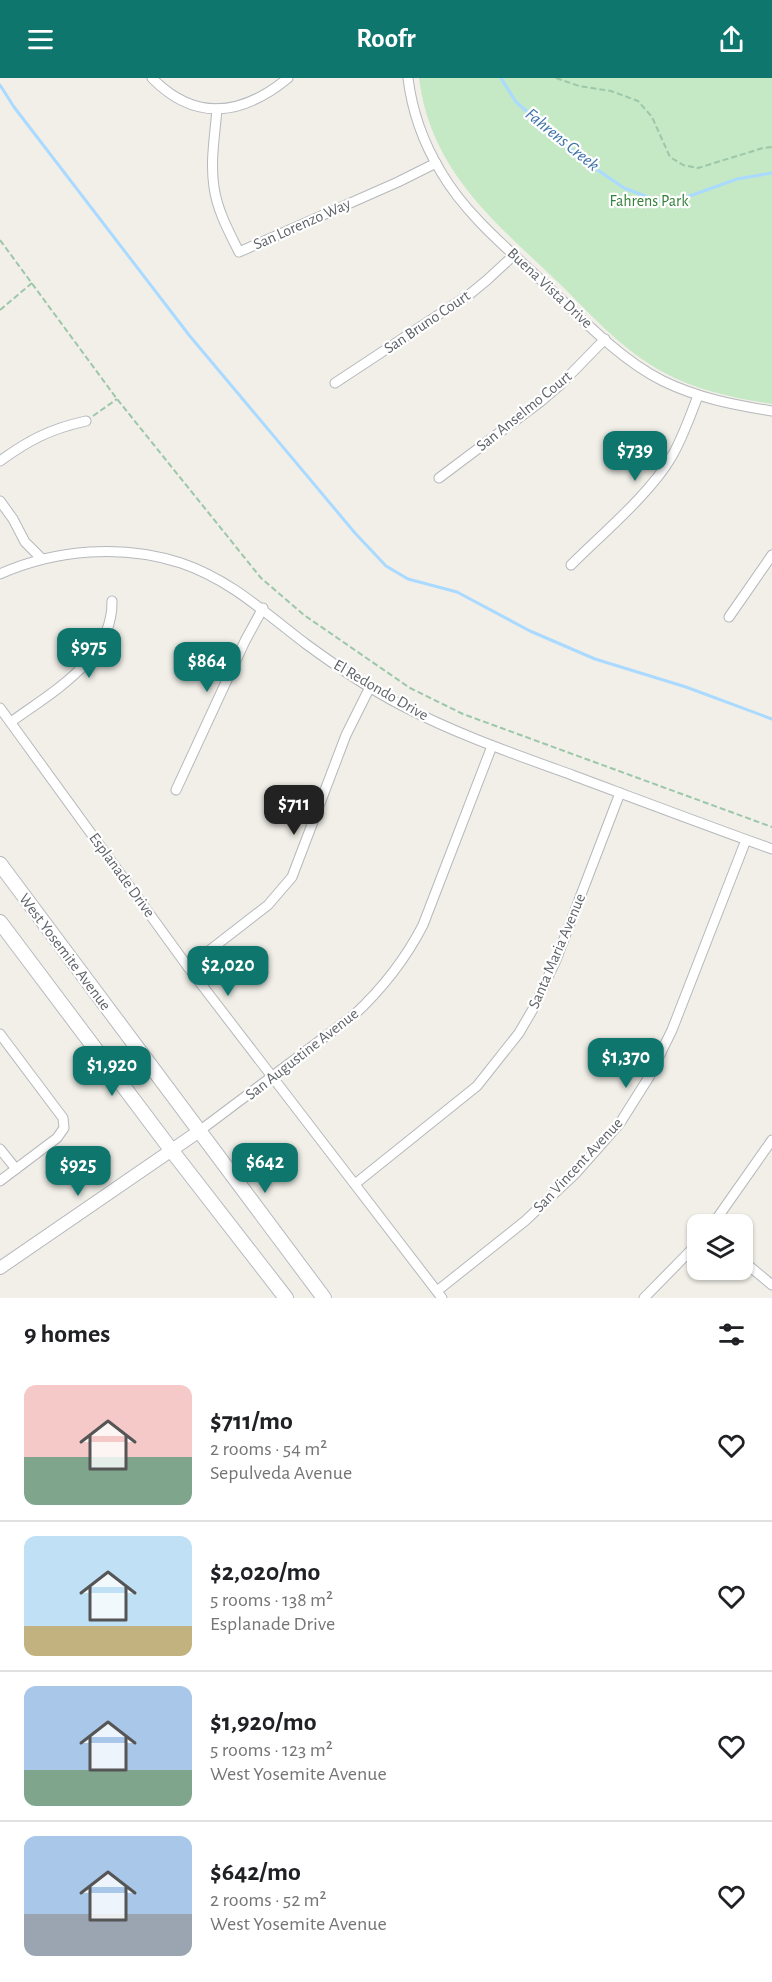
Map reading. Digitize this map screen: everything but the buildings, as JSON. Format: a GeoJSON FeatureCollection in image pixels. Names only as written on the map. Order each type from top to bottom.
{"type":"FeatureCollection","features":[{"type":"Feature","properties":{"kind":"main road","name":"West Yosemite Avenue"},"geometry":{"type":"LineString","coordinates":[[0,864],[324,1298]]}},
{"type":"Feature","properties":{"kind":"main road","name":"West Yosemite Avenue"},"geometry":{"type":"LineString","coordinates":[[0,922],[286,1298]]}},
{"type":"Feature","properties":{"kind":"street"},"geometry":{"type":"LineString","coordinates":[[152,78],[173,96],[187,103],[217,109],[237,107],[253,102],[288,78]]}},
{"type":"Feature","properties":{"kind":"street","name":"Buena Vista Drive"},"geometry":{"type":"LineString","coordinates":[[408,78],[419,125],[447,182],[466,206],[514,255],[605,339],[622,354],[662,381],[716,402],[772,411]]}},
{"type":"Feature","properties":{"kind":"street","name":"San Lorenzo Way"},"geometry":{"type":"LineString","coordinates":[[217,109],[213,158],[214,189],[238,252],[436,163]]}},
{"type":"Feature","properties":{"kind":"street","name":"San Bruno Court"},"geometry":{"type":"LineString","coordinates":[[335,383],[470,294],[514,255]]}},
{"type":"Feature","properties":{"kind":"street","name":"San Anselmo Court"},"geometry":{"type":"LineString","coordinates":[[439,478],[540,402],[605,339]]}},
{"type":"Feature","properties":{"kind":"street"},"geometry":{"type":"LineString","coordinates":[[571,566],[657,478],[682,437],[698,396]]}},
{"type":"Feature","properties":{"kind":"street"},"geometry":{"type":"LineString","coordinates":[[0,461],[44,433],[86,421]]}},
{"type":"Feature","properties":{"kind":"street"},"geometry":{"type":"LineString","coordinates":[[0,501],[25,542],[42,559]]}},
{"type":"Feature","properties":{"kind":"street","name":"El Redondo Drive"},"geometry":{"type":"LineString","coordinates":[[0,574],[42,559],[97,552],[121,552],[164,558],[201,571],[218,578],[244,594],[307,644],[369,687],[400,705],[492,746],[772,849]]}},
{"type":"Feature","properties":{"kind":"street"},"geometry":{"type":"LineString","coordinates":[[729,617],[772,555]]}},
{"type":"Feature","properties":{"kind":"street"},"geometry":{"type":"LineString","coordinates":[[11,722],[66,681],[94,654],[109,629],[112,601]]}},
{"type":"Feature","properties":{"kind":"street"},"geometry":{"type":"LineString","coordinates":[[176,790],[245,641],[263,608]]}},
{"type":"Feature","properties":{"kind":"street"},"geometry":{"type":"LineString","coordinates":[[188,967],[268,905],[292,877],[346,735],[369,687]]}},
{"type":"Feature","properties":{"kind":"street","name":"Esplanade Drive"},"geometry":{"type":"LineString","coordinates":[[0,708],[188,967],[439,1295]]}},
{"type":"Feature","properties":{"kind":"street","name":"San Augustine Avenue"},"geometry":{"type":"LineString","coordinates":[[0,1268],[172,1151],[354,1015],[375,995],[394,974],[423,925],[492,746]]}},
{"type":"Feature","properties":{"kind":"street","name":"Santa Maria Avenue"},"geometry":{"type":"LineString","coordinates":[[355,1184],[477,1086],[519,1033],[550,975],[620,793]]}},
{"type":"Feature","properties":{"kind":"street","name":"San Vincent Avenue"},"geometry":{"type":"LineString","coordinates":[[439,1295],[525,1221],[574,1174],[620,1123],[649,1077],[672,1030],[746,840]]}},
{"type":"Feature","properties":{"kind":"street"},"geometry":{"type":"LineString","coordinates":[[0,1034],[63,1118],[64,1128],[57,1138],[0,1181]]}},
{"type":"Feature","properties":{"kind":"street"},"geometry":{"type":"LineString","coordinates":[[720,1214],[772,1140]]}},
{"type":"Feature","properties":{"kind":"street"},"geometry":{"type":"LineString","coordinates":[[0,1149],[16,1169]]}},
{"type":"Feature","properties":{"kind":"street"},"geometry":{"type":"LineString","coordinates":[[644,1298],[687,1254]]}},
{"type":"Feature","properties":{"kind":"street"},"geometry":{"type":"LineString","coordinates":[[753,1269],[772,1285]]}},
{"type":"Feature","properties":{"kind":"path"},"geometry":{"type":"LineString","coordinates":[[556,78],[579,86],[611,91],[638,101],[652,117],[670,157],[683,165],[698,168],[772,147]]}},
{"type":"Feature","properties":{"kind":"path"},"geometry":{"type":"LineString","coordinates":[[0,240],[117,399],[261,578],[304,615],[410,688],[463,714],[772,827]]}},
{"type":"Feature","properties":{"kind":"path"},"geometry":{"type":"LineString","coordinates":[[0,310],[33,282]]}},
{"type":"Feature","properties":{"kind":"path"},"geometry":{"type":"LineString","coordinates":[[86,421],[117,399]]}},
{"type":"Feature","properties":{"kind":"green space","name":"Fahrens Park"},"geometry":{"type":"Polygon","coordinates":[[[419,78],[772,78],[772,404],[716,393],[676,379],[649,364],[610,333],[471,195],[437,142],[426,112],[419,78]]]}},
{"type":"Feature","properties":{"kind":"waterway","name":"Fahrens Creek"},"geometry":{"type":"LineString","coordinates":[[501,78],[516,102],[586,162],[624,188],[653,199],[687,197],[737,179],[772,173]]}},
{"type":"Feature","properties":{"kind":"waterway"},"geometry":{"type":"LineString","coordinates":[[0,85],[14,107],[189,335],[355,533],[386,566],[408,579],[457,592],[530,631],[595,659],[686,687],[772,719]]}}]}
